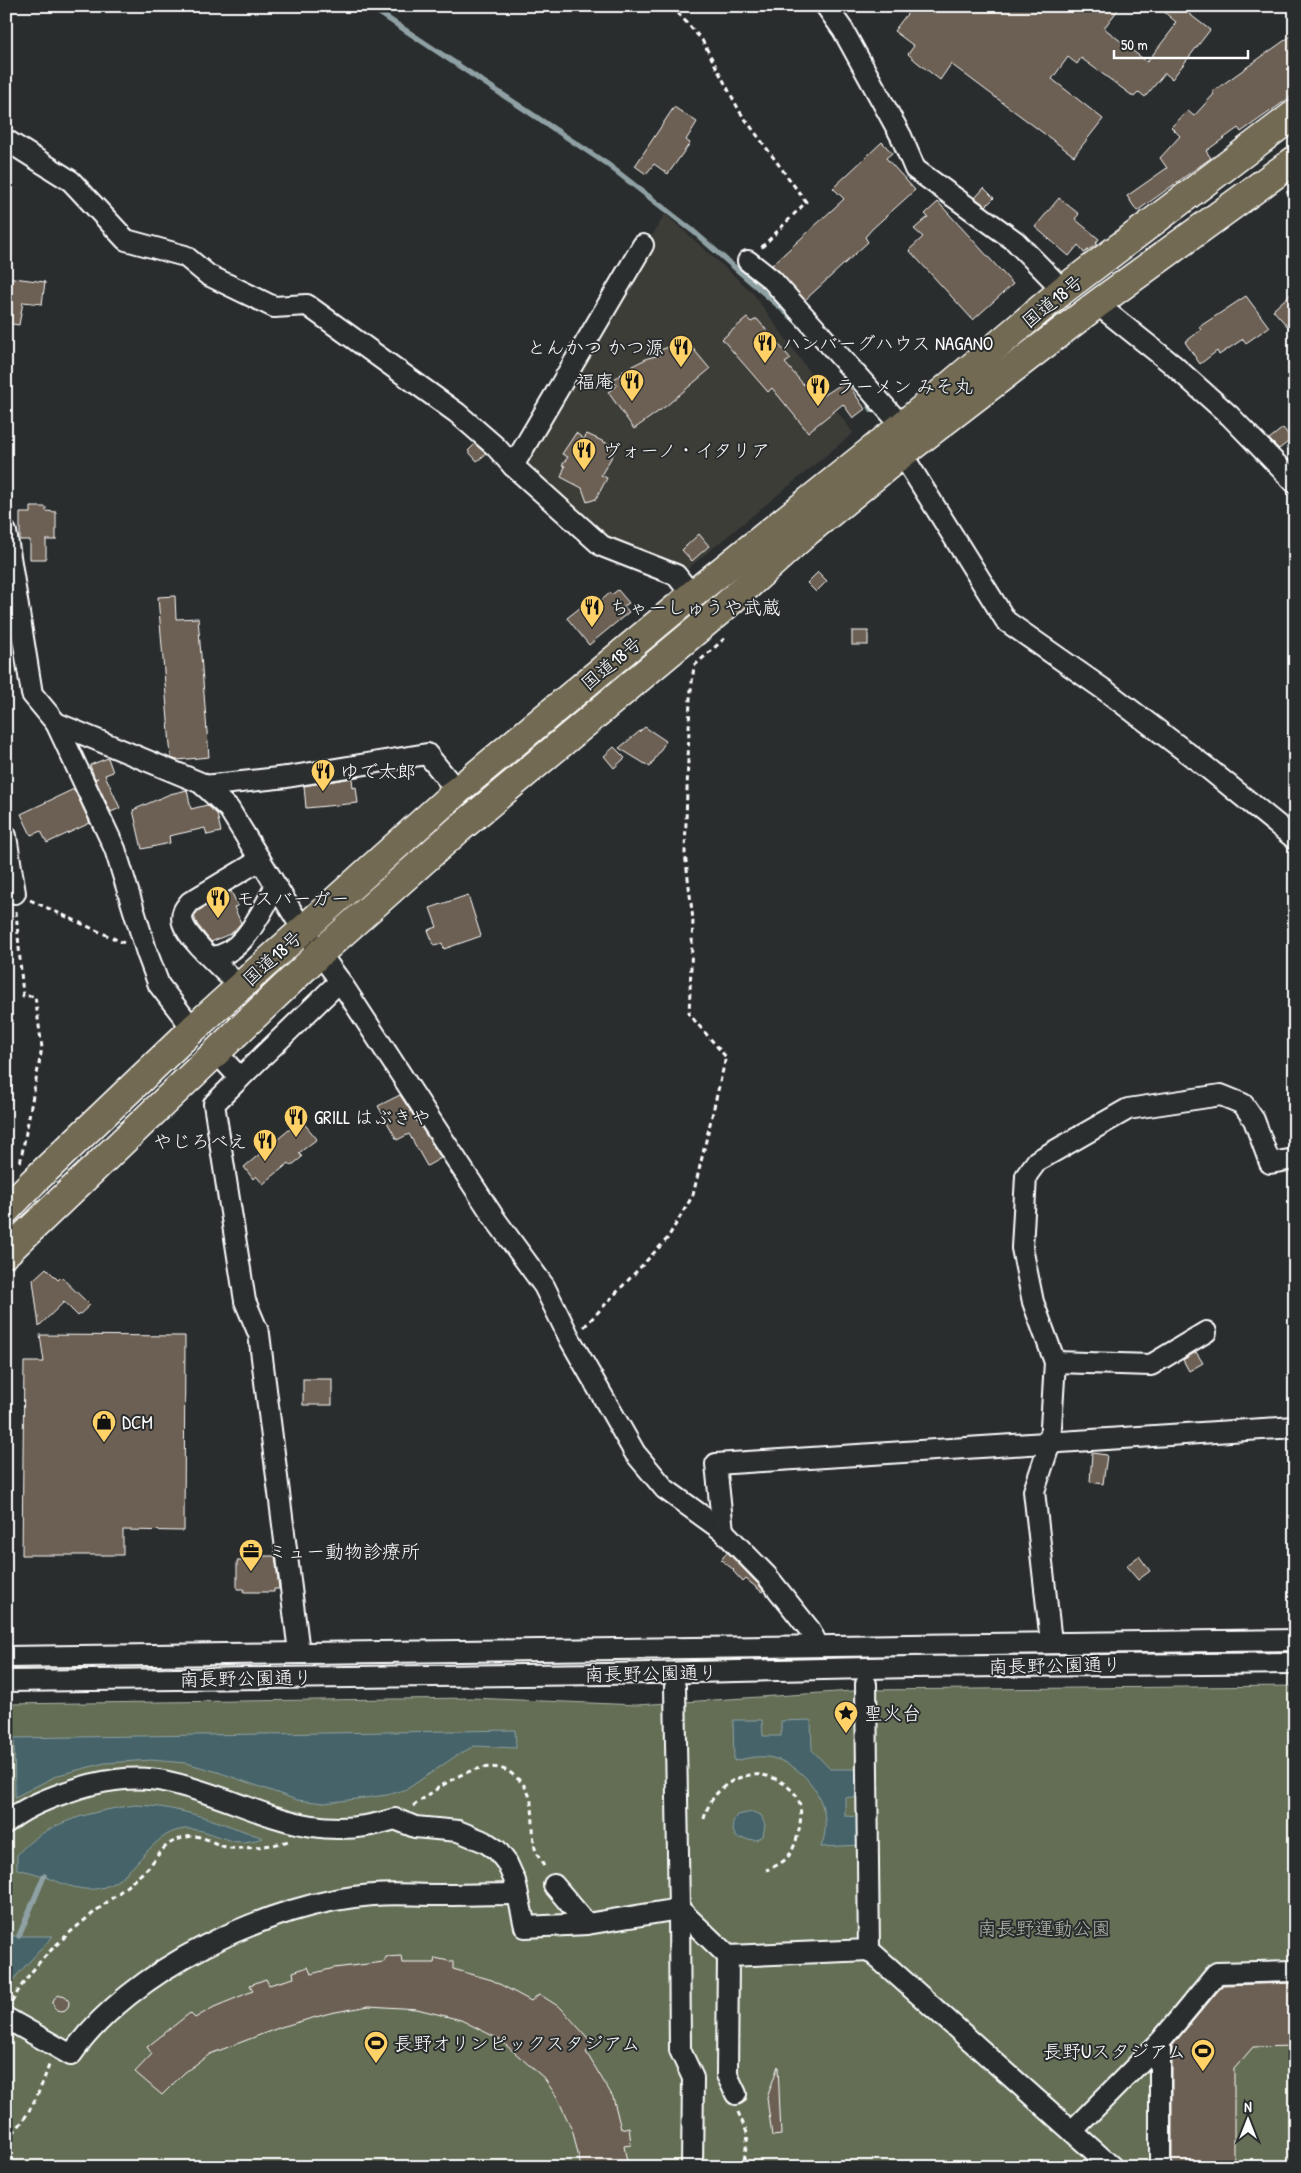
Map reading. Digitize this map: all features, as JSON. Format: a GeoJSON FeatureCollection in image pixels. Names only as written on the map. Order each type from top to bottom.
{"type":"FeatureCollection","features":[{"type":"Feature","properties":{"kind":"highway","name":"国道18号"},"geometry":{"type":"LineString","coordinates":[[6,1210],[193,1030],[457,792],[692,595],[902,426],[1063,290],[1295,114]]}},
{"type":"Feature","properties":{"kind":"highway","name":"国道18号"},"geometry":{"type":"LineString","coordinates":[[6,1253],[320,953],[460,828],[723,608],[807,532],[902,454],[1098,304],[1295,160]]}},
{"type":"Feature","properties":{"kind":"street"},"geometry":{"type":"LineString","coordinates":[[826,6],[843,30],[902,136],[915,169],[1015,241],[1063,290]]}},
{"type":"Feature","properties":{"kind":"street"},"geometry":{"type":"LineString","coordinates":[[6,140],[71,181],[126,240],[185,256],[208,274],[274,307],[307,306],[457,413],[602,546],[676,575],[692,595]]}},
{"type":"Feature","properties":{"kind":"street"},"geometry":{"type":"LineString","coordinates":[[513,466],[643,245]]}},
{"type":"Feature","properties":{"kind":"street"},"geometry":{"type":"LineString","coordinates":[[748,261],[772,280],[902,426]]}},
{"type":"Feature","properties":{"kind":"street"},"geometry":{"type":"LineString","coordinates":[[1098,304],[1172,364],[1230,416],[1295,483]]}},
{"type":"Feature","properties":{"kind":"street"},"geometry":{"type":"LineString","coordinates":[[902,454],[1006,621],[1106,691],[1210,770],[1295,839]]}},
{"type":"Feature","properties":{"kind":"street"},"geometry":{"type":"LineString","coordinates":[[6,532],[32,694],[56,723],[115,849],[146,953],[160,986],[193,1030]]}},
{"type":"Feature","properties":{"kind":"street"},"geometry":{"type":"LineString","coordinates":[[56,723],[204,786],[229,809],[302,930],[340,981],[495,1219],[544,1286],[571,1341],[635,1453],[666,1489],[724,1531],[767,1576],[810,1630],[818,1646]]}},
{"type":"Feature","properties":{"kind":"street"},"geometry":{"type":"LineString","coordinates":[[204,786],[287,777],[427,754],[457,792]]}},
{"type":"Feature","properties":{"kind":"street"},"geometry":{"type":"LineString","coordinates":[[6,836],[15,893]]}},
{"type":"Feature","properties":{"kind":"street"},"geometry":{"type":"LineString","coordinates":[[240,987],[188,934],[182,921],[183,910],[190,902],[260,860]]}},
{"type":"Feature","properties":{"kind":"street"},"geometry":{"type":"LineString","coordinates":[[211,957],[227,953],[238,944],[276,886]]}},
{"type":"Feature","properties":{"kind":"street"},"geometry":{"type":"LineString","coordinates":[[299,1652],[259,1334],[245,1301],[214,1104],[340,981]]}},
{"type":"Feature","properties":{"kind":"street"},"geometry":{"type":"LineString","coordinates":[[216,1052],[240,1078]]}},
{"type":"Feature","properties":{"kind":"street"},"geometry":{"type":"LineString","coordinates":[[1050,1642],[1034,1490],[1050,1443],[1055,1362],[1033,1302],[1022,1248],[1026,1176],[1037,1161],[1128,1109],[1221,1095],[1243,1104],[1254,1120],[1270,1163],[1295,1159]]}},
{"type":"Feature","properties":{"kind":"street"},"geometry":{"type":"LineString","coordinates":[[1055,1362],[1151,1366],[1206,1332]]}},
{"type":"Feature","properties":{"kind":"street"},"geometry":{"type":"LineString","coordinates":[[724,1531],[716,1464],[1295,1427]]}},
{"type":"Feature","properties":{"kind":"street","name":"南長野公園通り"},"geometry":{"type":"LineString","coordinates":[[6,1657],[1295,1640]]}},
{"type":"Feature","properties":{"kind":"street","name":"南長野公園通り"},"geometry":{"type":"LineString","coordinates":[[6,1681],[1295,1663]]}},
{"type":"Feature","properties":{"kind":"street"},"geometry":{"type":"LineString","coordinates":[[866,1684],[869,1950]]}},
{"type":"Feature","properties":{"kind":"street"},"geometry":{"type":"LineString","coordinates":[[675,1687],[680,2050],[693,2078],[692,2167]]}},
{"type":"Feature","properties":{"kind":"street"},"geometry":{"type":"LineString","coordinates":[[6,1823],[14,1816],[47,1799],[89,1784],[130,1779],[166,1781],[210,1794],[262,1814],[298,1824],[323,1828],[360,1826],[379,1824],[395,1818],[415,1827],[458,1831],[485,1842],[497,1850],[507,1863],[514,1881],[525,1927],[587,1924],[679,1908]]}},
{"type":"Feature","properties":{"kind":"street"},"geometry":{"type":"LineString","coordinates":[[554,1885],[587,1924]]}},
{"type":"Feature","properties":{"kind":"street"},"geometry":{"type":"LineString","coordinates":[[8,2012],[54,2046],[71,2055],[93,2026],[111,2009],[158,1973],[216,1940],[290,1911],[317,1903],[372,1894],[516,1894]]}},
{"type":"Feature","properties":{"kind":"street"},"geometry":{"type":"LineString","coordinates":[[679,1908],[728,1956],[727,2075],[736,2094]]}},
{"type":"Feature","properties":{"kind":"street"},"geometry":{"type":"LineString","coordinates":[[728,1956],[869,1950],[1112,2167]]}},
{"type":"Feature","properties":{"kind":"street"},"geometry":{"type":"LineString","coordinates":[[1072,2131],[1160,2042],[1217,1973],[1295,1971]]}},
{"type":"Feature","properties":{"kind":"street"},"geometry":{"type":"LineString","coordinates":[[1160,2042],[1160,2167]]}},
{"type":"Feature","properties":{"kind":"path"},"geometry":{"type":"LineString","coordinates":[[672,6],[702,40],[740,112],[806,202],[748,261]]}},
{"type":"Feature","properties":{"kind":"path"},"geometry":{"type":"LineString","coordinates":[[571,1341],[667,1239],[692,1195],[726,1057],[689,1014],[693,920],[685,853],[690,698],[694,666],[729,634]]}},
{"type":"Feature","properties":{"kind":"path"},"geometry":{"type":"LineString","coordinates":[[33,1182],[19,1165],[42,1048],[35,996],[23,996],[15,893],[146,953]]}},
{"type":"Feature","properties":{"kind":"path"},"geometry":{"type":"LineString","coordinates":[[395,1818],[472,1770],[490,1765],[506,1769],[520,1780],[527,1789],[531,1800],[536,1852],[554,1885]]}},
{"type":"Feature","properties":{"kind":"path"},"geometry":{"type":"LineString","coordinates":[[704,1819],[714,1795],[725,1785],[739,1778],[762,1774],[779,1782],[795,1795],[799,1806],[800,1819],[795,1845],[786,1859],[766,1870]]}},
{"type":"Feature","properties":{"kind":"path"},"geometry":{"type":"LineString","coordinates":[[8,2012],[16,1993],[52,1949],[90,1914],[148,1868],[162,1848],[187,1836],[199,1836],[229,1848],[288,1842],[293,1839],[298,1824]]}},
{"type":"Feature","properties":{"kind":"path"},"geometry":{"type":"LineString","coordinates":[[6,2139],[27,2113],[38,2093],[54,2046]]}},
{"type":"Feature","properties":{"kind":"path"},"geometry":{"type":"LineString","coordinates":[[736,2094],[738,2114],[748,2135],[743,2167]]}},
{"type":"Feature","properties":{"kind":"shaded area"},"geometry":{"type":"Polygon","coordinates":[[[665,214],[752,292],[853,433],[685,571],[601,537],[524,469],[523,460],[665,214]]]}},
{"type":"Feature","properties":{"kind":"green space","name":"南長野運動公園"},"geometry":{"type":"Polygon","coordinates":[[[1295,1686],[1295,2167],[6,2167],[6,1704],[472,1698],[637,1705],[867,1690],[1295,1686]]]}},
{"type":"Feature","properties":{"kind":"water"},"geometry":{"type":"Polygon","coordinates":[[[733,1720],[762,1720],[763,1736],[781,1736],[781,1721],[811,1720],[812,1750],[830,1769],[859,1769],[859,1798],[845,1797],[845,1816],[861,1817],[861,1845],[821,1847],[825,1833],[825,1819],[822,1805],[816,1792],[798,1771],[786,1763],[773,1758],[758,1757],[734,1761],[733,1720]]]}},
{"type":"Feature","properties":{"kind":"water"},"geometry":{"type":"Polygon","coordinates":[[[515,1730],[516,1748],[474,1746],[407,1789],[387,1795],[325,1803],[297,1800],[218,1772],[186,1763],[151,1760],[105,1763],[58,1775],[15,1797],[14,1738],[515,1730]]]}},
{"type":"Feature","properties":{"kind":"water"},"geometry":{"type":"Polygon","coordinates":[[[135,1805],[168,1808],[185,1812],[263,1838],[237,1842],[191,1829],[172,1832],[160,1839],[120,1878],[109,1885],[95,1889],[75,1887],[17,1869],[17,1855],[41,1834],[55,1826],[87,1815],[135,1805]]]}},
{"type":"Feature","properties":{"kind":"water"},"geometry":{"type":"Polygon","coordinates":[[[753,1812],[761,1815],[765,1825],[763,1836],[756,1840],[737,1838],[732,1826],[735,1818],[737,1815],[753,1812]]]}},
{"type":"Feature","properties":{"kind":"water"},"geometry":{"type":"Polygon","coordinates":[[[6,1936],[53,1936],[17,1975],[6,1990],[6,1936]]]}},
{"type":"Feature","properties":{"kind":"building"},"geometry":{"type":"Polygon","coordinates":[[[913,6],[1121,6],[1104,28],[1147,62],[1175,26],[1173,25],[1176,22],[1157,6],[1179,6],[1210,30],[1172,79],[1165,73],[1145,97],[1139,92],[1134,97],[1081,58],[1077,64],[1068,57],[1052,79],[1103,119],[1074,156],[951,64],[940,80],[908,54],[914,46],[894,31],[913,6]]]}},
{"type":"Feature","properties":{"kind":"building"},"geometry":{"type":"Polygon","coordinates":[[[1295,33],[1295,94],[1241,132],[1238,128],[1206,151],[1211,158],[1137,211],[1127,196],[1167,168],[1160,158],[1180,136],[1171,127],[1188,111],[1194,116],[1214,94],[1212,92],[1295,33]]]}},
{"type":"Feature","properties":{"kind":"building"},"geometry":{"type":"Polygon","coordinates":[[[674,107],[697,122],[686,140],[690,143],[668,174],[654,164],[646,174],[635,166],[674,107]]]}},
{"type":"Feature","properties":{"kind":"building"},"geometry":{"type":"Polygon","coordinates":[[[882,142],[892,153],[886,158],[915,190],[872,229],[865,237],[868,242],[805,300],[772,265],[844,199],[833,188],[882,142]]]}},
{"type":"Feature","properties":{"kind":"building"},"geometry":{"type":"Polygon","coordinates":[[[984,188],[994,198],[986,206],[975,198],[984,188]]]}},
{"type":"Feature","properties":{"kind":"building"},"geometry":{"type":"Polygon","coordinates":[[[1059,198],[1079,214],[1075,219],[1099,239],[1097,244],[1084,253],[1078,245],[1069,256],[1035,227],[1059,198]]]}},
{"type":"Feature","properties":{"kind":"building"},"geometry":{"type":"Polygon","coordinates":[[[938,202],[1013,284],[973,320],[909,250],[923,237],[914,229],[928,217],[925,214],[938,202]]]}},
{"type":"Feature","properties":{"kind":"building"},"geometry":{"type":"Polygon","coordinates":[[[6,277],[45,282],[42,304],[23,302],[19,325],[6,323],[6,277]]]}},
{"type":"Feature","properties":{"kind":"building"},"geometry":{"type":"Polygon","coordinates":[[[1295,290],[1295,335],[1273,310],[1295,290]]]}},
{"type":"Feature","properties":{"kind":"building"},"geometry":{"type":"Polygon","coordinates":[[[1246,296],[1269,327],[1246,343],[1243,339],[1219,355],[1217,351],[1200,364],[1185,342],[1201,330],[1199,327],[1246,296]]]}},
{"type":"Feature","properties":{"kind":"building"},"geometry":{"type":"Polygon","coordinates":[[[747,318],[751,322],[757,319],[791,359],[785,363],[817,400],[846,381],[865,409],[853,418],[843,404],[808,432],[772,388],[768,392],[722,339],[747,318]]]}},
{"type":"Feature","properties":{"kind":"building"},"geometry":{"type":"Polygon","coordinates":[[[685,339],[710,369],[666,406],[634,429],[608,392],[617,386],[613,380],[624,372],[622,371],[648,358],[660,355],[657,351],[675,343],[677,346],[685,339]]]}},
{"type":"Feature","properties":{"kind":"building"},"geometry":{"type":"Polygon","coordinates":[[[1283,428],[1292,439],[1279,449],[1269,439],[1283,428]]]}},
{"type":"Feature","properties":{"kind":"building","name":"ヴォーノ・イタリア"},"geometry":{"type":"Polygon","coordinates":[[[576,433],[584,439],[587,434],[617,448],[601,475],[607,478],[596,499],[587,502],[582,488],[561,477],[565,466],[562,465],[568,457],[562,454],[576,433]]]}},
{"type":"Feature","properties":{"kind":"building"},"geometry":{"type":"Polygon","coordinates":[[[475,444],[486,454],[477,461],[468,451],[475,444]]]}},
{"type":"Feature","properties":{"kind":"building"},"geometry":{"type":"Polygon","coordinates":[[[31,507],[46,507],[46,511],[56,512],[56,540],[46,540],[46,559],[30,559],[30,540],[20,540],[20,513],[31,513],[31,507]]]}},
{"type":"Feature","properties":{"kind":"building"},"geometry":{"type":"Polygon","coordinates":[[[699,534],[709,546],[692,561],[682,550],[699,534]]]}},
{"type":"Feature","properties":{"kind":"building"},"geometry":{"type":"Polygon","coordinates":[[[818,572],[827,581],[816,592],[807,583],[818,572]]]}},
{"type":"Feature","properties":{"kind":"building","name":"ちゃーしゅうや武蔵"},"geometry":{"type":"Polygon","coordinates":[[[618,590],[629,603],[624,606],[629,612],[589,645],[567,618],[581,607],[586,613],[610,593],[611,595],[618,590]]]}},
{"type":"Feature","properties":{"kind":"building"},"geometry":{"type":"Polygon","coordinates":[[[175,596],[176,619],[198,618],[209,757],[177,760],[171,758],[158,597],[175,596]]]}},
{"type":"Feature","properties":{"kind":"building"},"geometry":{"type":"Polygon","coordinates":[[[852,631],[868,631],[868,645],[852,645],[852,631]]]}},
{"type":"Feature","properties":{"kind":"building"},"geometry":{"type":"Polygon","coordinates":[[[645,727],[666,741],[650,767],[619,748],[645,727]]]}},
{"type":"Feature","properties":{"kind":"building"},"geometry":{"type":"Polygon","coordinates":[[[614,747],[625,758],[614,768],[604,756],[614,747]]]}},
{"type":"Feature","properties":{"kind":"building"},"geometry":{"type":"Polygon","coordinates":[[[108,758],[113,772],[105,775],[120,808],[111,812],[90,765],[108,758]]]}},
{"type":"Feature","properties":{"kind":"building"},"geometry":{"type":"Polygon","coordinates":[[[352,778],[353,788],[356,787],[358,803],[306,808],[304,786],[352,778]]]}},
{"type":"Feature","properties":{"kind":"building"},"geometry":{"type":"Polygon","coordinates":[[[74,789],[90,823],[47,843],[41,831],[31,835],[21,814],[74,789]]]}},
{"type":"Feature","properties":{"kind":"building"},"geometry":{"type":"Polygon","coordinates":[[[187,790],[191,809],[207,805],[217,814],[221,832],[207,835],[205,828],[169,836],[170,843],[142,849],[133,810],[170,794],[187,790]]]}},
{"type":"Feature","properties":{"kind":"building"},"geometry":{"type":"Polygon","coordinates":[[[231,891],[238,906],[234,907],[241,923],[232,933],[211,942],[197,924],[194,916],[198,911],[231,891]]]}},
{"type":"Feature","properties":{"kind":"building"},"geometry":{"type":"Polygon","coordinates":[[[468,895],[481,936],[444,949],[442,943],[434,945],[428,930],[437,927],[430,908],[468,895]]]}},
{"type":"Feature","properties":{"kind":"building"},"geometry":{"type":"Polygon","coordinates":[[[400,1095],[441,1158],[427,1166],[409,1134],[397,1140],[378,1106],[400,1095]]]}},
{"type":"Feature","properties":{"kind":"building"},"geometry":{"type":"Polygon","coordinates":[[[301,1120],[317,1139],[299,1153],[302,1157],[291,1166],[289,1163],[263,1184],[256,1176],[253,1179],[244,1167],[301,1120]]]}},
{"type":"Feature","properties":{"kind":"building"},"geometry":{"type":"Polygon","coordinates":[[[46,1268],[58,1280],[61,1277],[90,1305],[78,1316],[64,1302],[39,1326],[33,1280],[46,1268]]]}},
{"type":"Feature","properties":{"kind":"building","name":"DCM"},"geometry":{"type":"Polygon","coordinates":[[[40,1335],[185,1336],[184,1531],[123,1530],[123,1555],[22,1555],[24,1362],[44,1362],[40,1335]]]}},
{"type":"Feature","properties":{"kind":"building"},"geometry":{"type":"Polygon","coordinates":[[[1196,1352],[1203,1363],[1189,1371],[1183,1360],[1196,1352]]]}},
{"type":"Feature","properties":{"kind":"building"},"geometry":{"type":"Polygon","coordinates":[[[303,1379],[332,1379],[332,1405],[303,1405],[303,1379]]]}},
{"type":"Feature","properties":{"kind":"building"},"geometry":{"type":"Polygon","coordinates":[[[1092,1453],[1107,1455],[1103,1484],[1090,1482],[1092,1453]]]}},
{"type":"Feature","properties":{"kind":"building"},"geometry":{"type":"Polygon","coordinates":[[[727,1552],[758,1584],[763,1590],[762,1592],[746,1579],[743,1582],[734,1570],[721,1560],[727,1552]]]}},
{"type":"Feature","properties":{"kind":"building"},"geometry":{"type":"Polygon","coordinates":[[[250,1556],[275,1556],[279,1589],[274,1589],[274,1592],[243,1592],[244,1589],[237,1589],[237,1561],[250,1561],[250,1556]]]}},
{"type":"Feature","properties":{"kind":"building"},"geometry":{"type":"Polygon","coordinates":[[[1139,1556],[1150,1571],[1138,1580],[1126,1566],[1139,1556]]]}},
{"type":"Feature","properties":{"kind":"building"},"geometry":{"type":"Polygon","coordinates":[[[401,1956],[402,1963],[434,1963],[435,1958],[453,1962],[453,1969],[492,1980],[531,2001],[539,1994],[561,2008],[594,2045],[586,2052],[613,2097],[621,2129],[629,2127],[631,2145],[624,2146],[628,2167],[581,2167],[573,2132],[557,2097],[544,2078],[499,2039],[461,2020],[417,2009],[369,2006],[330,2013],[281,2027],[210,2054],[184,2073],[162,2095],[135,2072],[152,2054],[147,2047],[190,2013],[195,2018],[214,2007],[253,1991],[250,1985],[266,1979],[269,1985],[294,1978],[293,1972],[308,1967],[311,1974],[334,1968],[384,1962],[386,1957],[401,1956]]]}},
{"type":"Feature","properties":{"kind":"building"},"geometry":{"type":"Polygon","coordinates":[[[1295,1983],[1295,2046],[1253,2047],[1234,2069],[1234,2167],[1172,2167],[1172,2046],[1223,1985],[1295,1983]]]}},
{"type":"Feature","properties":{"kind":"building"},"geometry":{"type":"Polygon","coordinates":[[[61,1995],[67,1997],[69,2003],[67,2009],[61,2011],[55,2009],[53,2003],[55,1997],[61,1995]]]}},
{"type":"Feature","properties":{"kind":"building"},"geometry":{"type":"Polygon","coordinates":[[[778,2066],[781,2135],[772,2136],[767,2098],[778,2066]]]}},
{"type":"Feature","properties":{"kind":"waterway"},"geometry":{"type":"LineString","coordinates":[[369,6],[607,164],[693,231],[797,322]]}},
{"type":"Feature","properties":{"kind":"waterway"},"geometry":{"type":"LineString","coordinates":[[866,399],[872,410]]}},
{"type":"Feature","properties":{"kind":"waterway"},"geometry":{"type":"LineString","coordinates":[[19,1936],[44,1876]]}},
{"type":"Feature","properties":{"kind":"place","name":"ハンバーグハウス NAGANO"},"geometry":{"type":"Point","coordinates":[765,364]}},
{"type":"Feature","properties":{"kind":"place","name":"とんかつ かつ源"},"geometry":{"type":"Point","coordinates":[681,368]}},
{"type":"Feature","properties":{"kind":"place","name":"福庵"},"geometry":{"type":"Point","coordinates":[632,402]}},
{"type":"Feature","properties":{"kind":"place","name":"ラーメン みそ丸"},"geometry":{"type":"Point","coordinates":[818,407]}},
{"type":"Feature","properties":{"kind":"place","name":"ヴォーノ・イタリア"},"geometry":{"type":"Point","coordinates":[584,471]}},
{"type":"Feature","properties":{"kind":"place","name":"ちゃーしゅうや武蔵"},"geometry":{"type":"Point","coordinates":[592,628]}},
{"type":"Feature","properties":{"kind":"place","name":"ゆで太郎"},"geometry":{"type":"Point","coordinates":[323,792]}},
{"type":"Feature","properties":{"kind":"place","name":"モスバーガー"},"geometry":{"type":"Point","coordinates":[218,919]}},
{"type":"Feature","properties":{"kind":"place","name":"GRILL はぶきや"},"geometry":{"type":"Point","coordinates":[296,1138]}},
{"type":"Feature","properties":{"kind":"place","name":"やじろべえ"},"geometry":{"type":"Point","coordinates":[265,1162]}},
{"type":"Feature","properties":{"kind":"place","name":"DCM"},"geometry":{"type":"Point","coordinates":[104,1443]}},
{"type":"Feature","properties":{"kind":"place","name":"ミュー動物診療所"},"geometry":{"type":"Point","coordinates":[251,1572]}},
{"type":"Feature","properties":{"kind":"place","name":"聖火台"},"geometry":{"type":"Point","coordinates":[846,1734]}},
{"type":"Feature","properties":{"kind":"place","name":"長野オリンピックスタジアム"},"geometry":{"type":"Point","coordinates":[376,2064]}},
{"type":"Feature","properties":{"kind":"place","name":"長野Uスタジアム"},"geometry":{"type":"Point","coordinates":[1203,2072]}}]}
